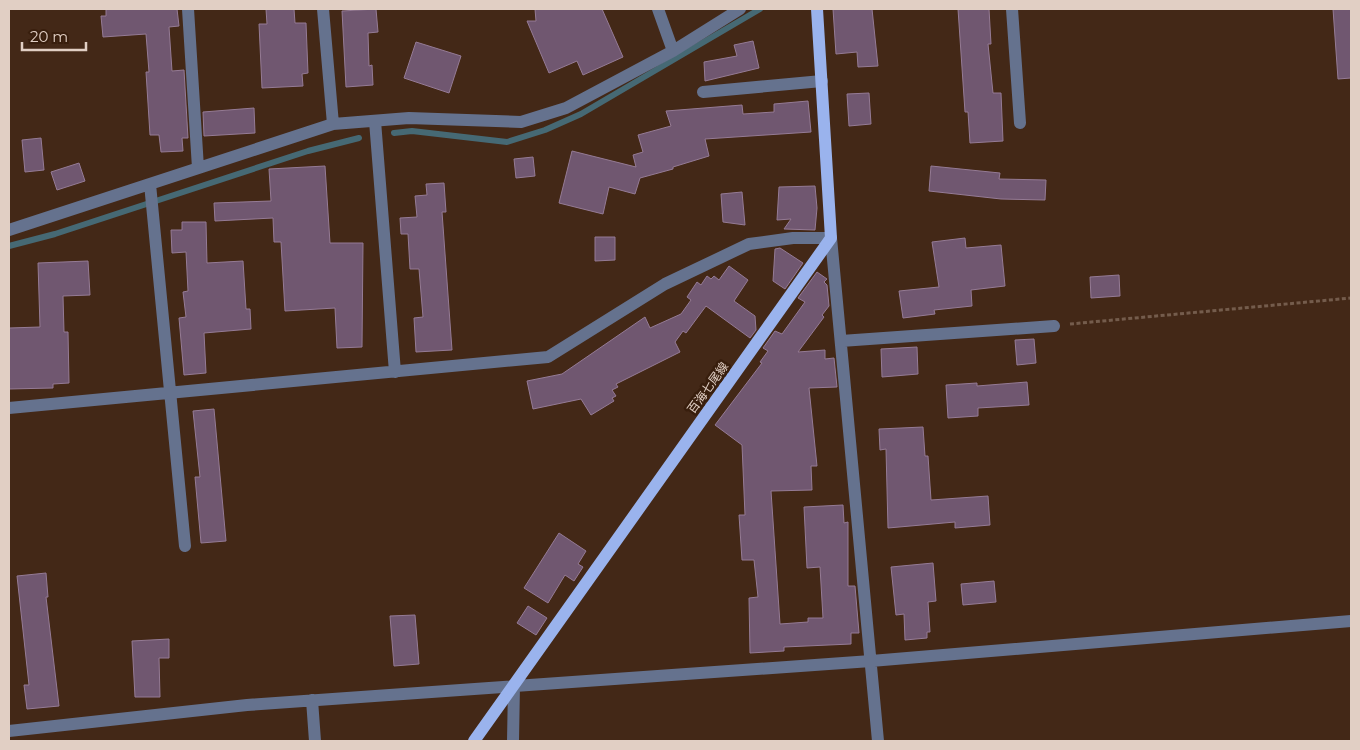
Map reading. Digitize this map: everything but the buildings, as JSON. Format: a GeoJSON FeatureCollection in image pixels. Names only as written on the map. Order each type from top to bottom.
{"type":"FeatureCollection","features":[{"type":"Feature","properties":{"kind":"main road"},"geometry":{"type":"LineString","coordinates":[[817,9],[831,238]]}},
{"type":"Feature","properties":{"kind":"main road","name":"百海七尾線"},"geometry":{"type":"LineString","coordinates":[[474,741],[831,238]]}},
{"type":"Feature","properties":{"kind":"street"},"geometry":{"type":"LineString","coordinates":[[188,9],[198,168]]}},
{"type":"Feature","properties":{"kind":"street"},"geometry":{"type":"LineString","coordinates":[[323,9],[333,124]]}},
{"type":"Feature","properties":{"kind":"street"},"geometry":{"type":"LineString","coordinates":[[658,9],[672,51]]}},
{"type":"Feature","properties":{"kind":"street"},"geometry":{"type":"LineString","coordinates":[[9,230],[333,124],[410,118],[521,122],[566,108],[672,51],[740,9]]}},
{"type":"Feature","properties":{"kind":"street"},"geometry":{"type":"LineString","coordinates":[[1012,9],[1020,123]]}},
{"type":"Feature","properties":{"kind":"street"},"geometry":{"type":"LineString","coordinates":[[704,92],[822,81]]}},
{"type":"Feature","properties":{"kind":"street"},"geometry":{"type":"LineString","coordinates":[[375,121],[395,372]]}},
{"type":"Feature","properties":{"kind":"street"},"geometry":{"type":"LineString","coordinates":[[150,184],[185,546]]}},
{"type":"Feature","properties":{"kind":"street"},"geometry":{"type":"LineString","coordinates":[[9,408],[548,357],[665,284],[749,244],[792,238],[831,238],[878,741]]}},
{"type":"Feature","properties":{"kind":"street"},"geometry":{"type":"LineString","coordinates":[[841,341],[1054,326]]}},
{"type":"Feature","properties":{"kind":"street"},"geometry":{"type":"LineString","coordinates":[[9,731],[247,705],[871,661],[1351,621]]}},
{"type":"Feature","properties":{"kind":"street"},"geometry":{"type":"LineString","coordinates":[[513,741],[514,685]]}},
{"type":"Feature","properties":{"kind":"street"},"geometry":{"type":"LineString","coordinates":[[312,700],[315,741]]}},
{"type":"Feature","properties":{"kind":"path"},"geometry":{"type":"LineString","coordinates":[[1054,326],[1351,298]]}},
{"type":"Feature","properties":{"kind":"waterway"},"geometry":{"type":"LineString","coordinates":[[394,133],[412,131],[507,142],[545,130],[581,114],[760,9]]}},
{"type":"Feature","properties":{"kind":"waterway"},"geometry":{"type":"LineString","coordinates":[[9,246],[55,234],[308,151],[359,138]]}}]}
